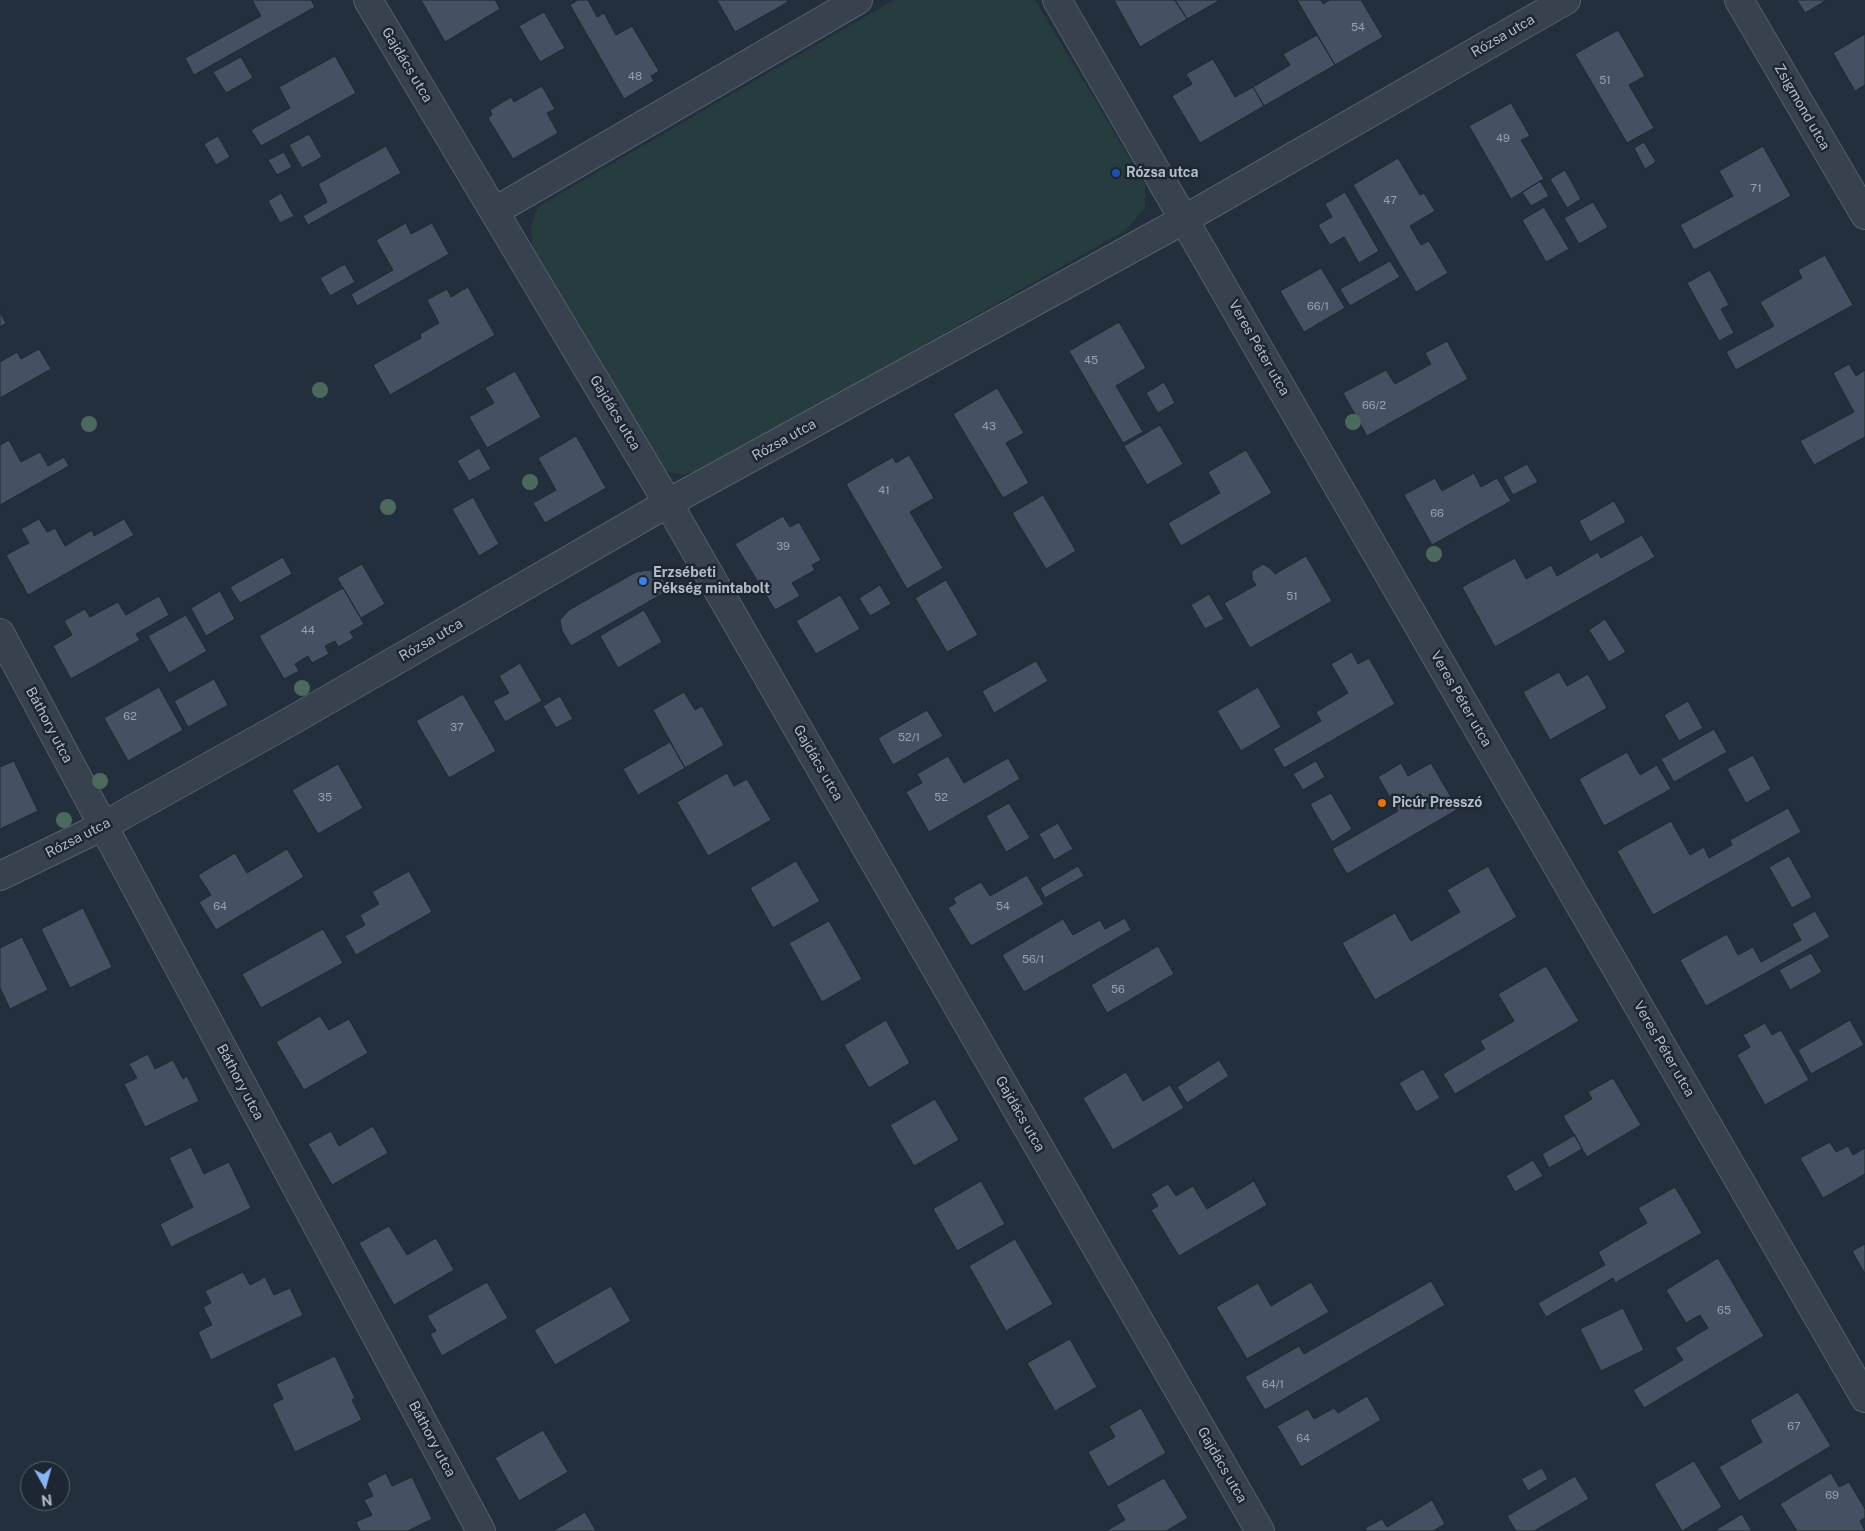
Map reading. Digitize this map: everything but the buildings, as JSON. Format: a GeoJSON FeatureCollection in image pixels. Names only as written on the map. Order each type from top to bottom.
{"type":"FeatureCollection","features":[{"type":"Feature","properties":{"kind":"street","name":"Gajdács utca"},"geometry":{"type":"LineString","coordinates":[[368,0],[668,503],[1260,1531]]}},
{"type":"Feature","properties":{"kind":"street"},"geometry":{"type":"LineString","coordinates":[[495,211],[858,0]]}},
{"type":"Feature","properties":{"kind":"street","name":"Veres Péter utca"},"geometry":{"type":"LineString","coordinates":[[1057,0],[1865,1398]]}},
{"type":"Feature","properties":{"kind":"street","name":"Rózsa utca"},"geometry":{"type":"LineString","coordinates":[[0,876],[103,826],[291,721],[668,503],[1185,219],[1566,0]]}},
{"type":"Feature","properties":{"kind":"street","name":"Zsigmond utca"},"geometry":{"type":"LineString","coordinates":[[1739,0],[1865,215]]}},
{"type":"Feature","properties":{"kind":"street","name":"Báthory utca"},"geometry":{"type":"LineString","coordinates":[[0,633],[481,1531]]}},
{"type":"Feature","properties":{"kind":"green space"},"geometry":{"type":"Polygon","coordinates":[[[894,0],[1035,0],[1145,184],[1145,208],[1126,230],[712,465],[684,475],[665,471],[532,245],[531,226],[539,206],[894,0]]]}},
{"type":"Feature","properties":{"kind":"place","name":"Rózsa utca"},"geometry":{"type":"Point","coordinates":[1116,173]}},
{"type":"Feature","properties":{"kind":"place","name":"Erzsébeti Pékség mintabolt"},"geometry":{"type":"Point","coordinates":[643,581]}},
{"type":"Feature","properties":{"kind":"place","name":"Picúr Presszó"},"geometry":{"type":"Point","coordinates":[1382,803]}}]}
